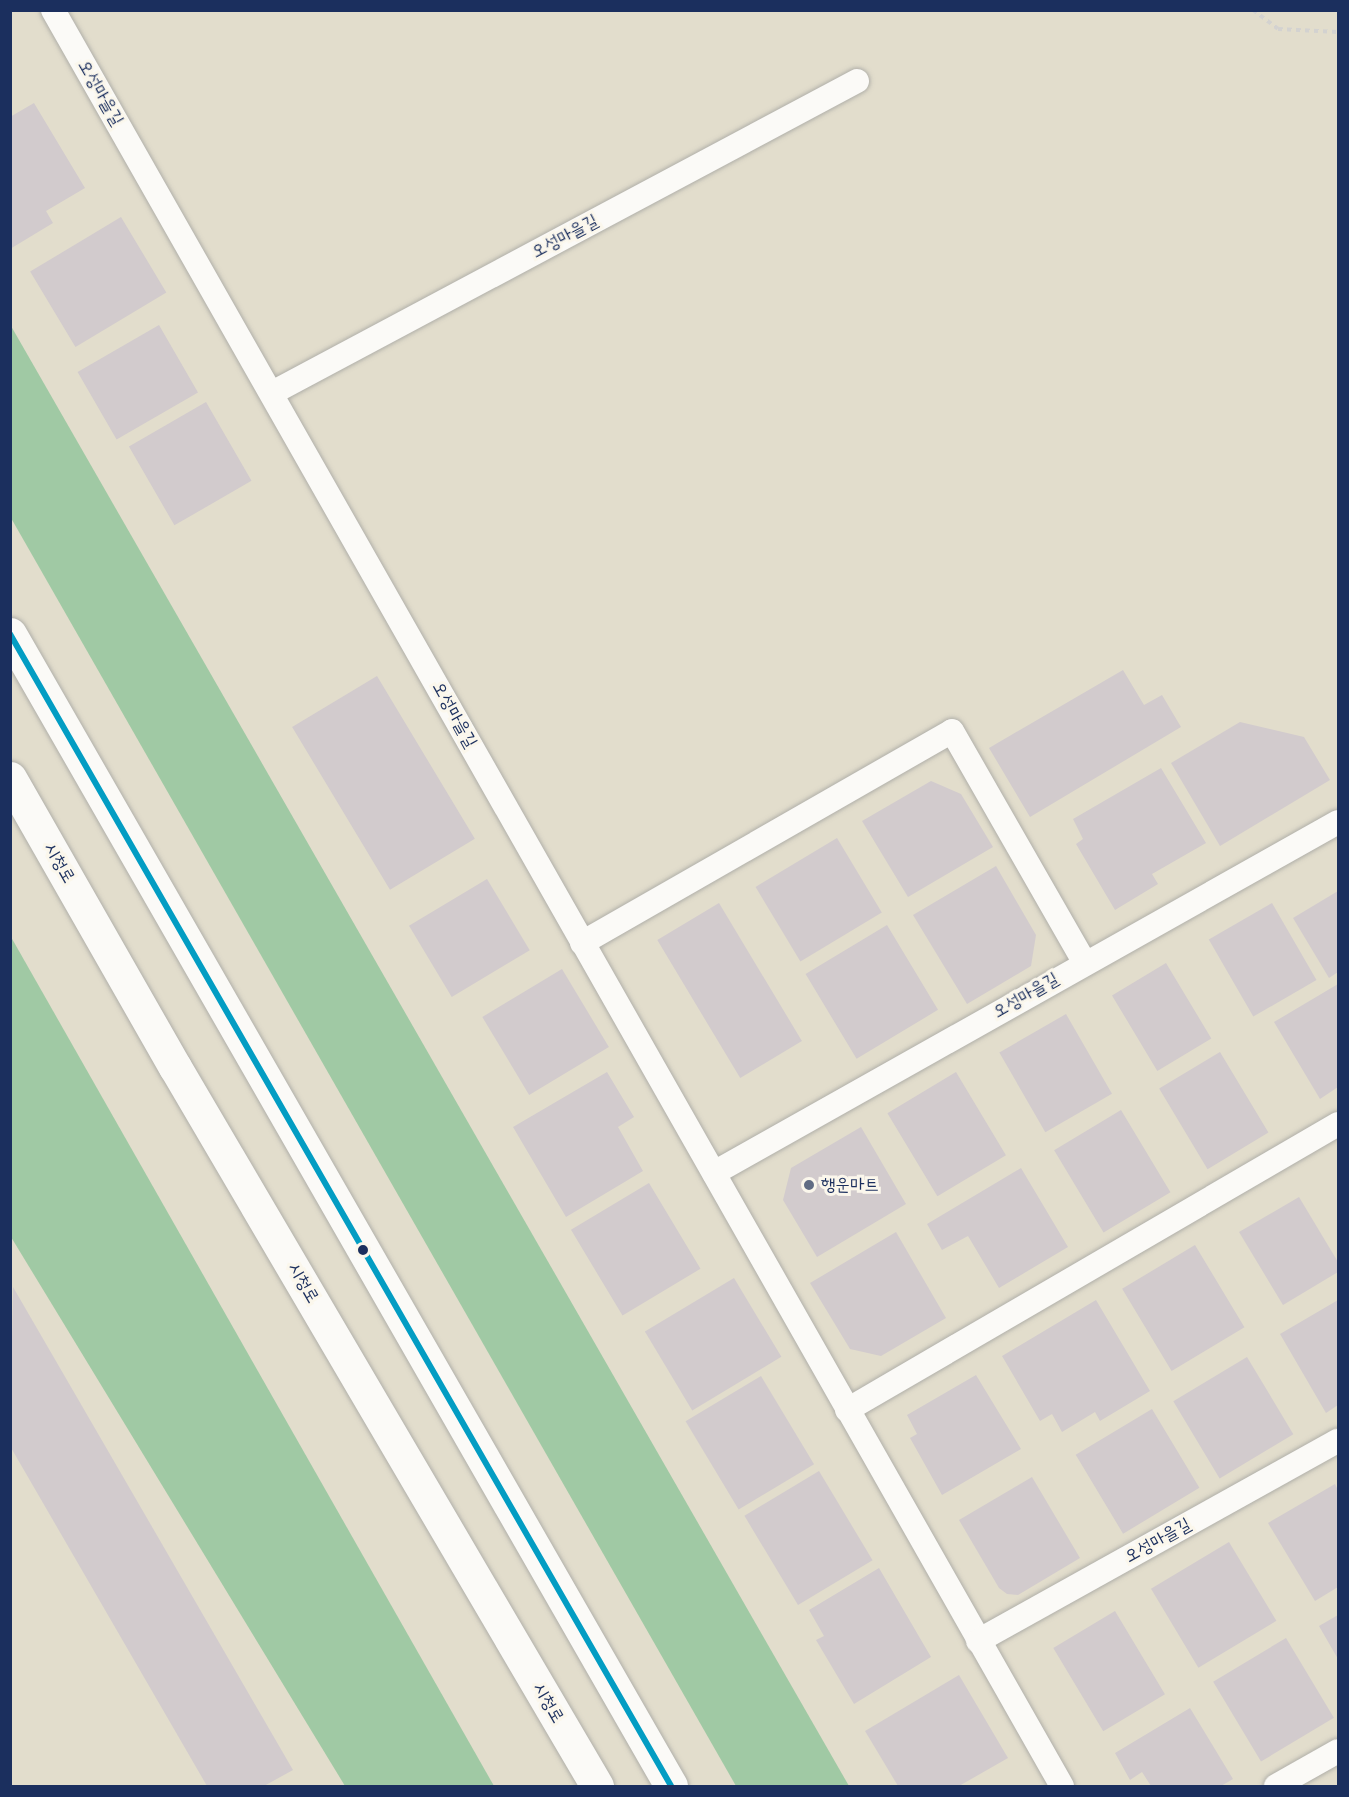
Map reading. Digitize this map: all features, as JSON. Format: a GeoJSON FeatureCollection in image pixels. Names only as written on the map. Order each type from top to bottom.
{"type":"FeatureCollection","features":[{"type":"Feature","properties":{"kind":"street"},"geometry":{"type":"LineString","coordinates":[[10,634],[671,1786]]}},
{"type":"Feature","properties":{"kind":"street","name":"시청로"},"geometry":{"type":"LineString","coordinates":[[10,778],[175,1067],[597,1786]]}},
{"type":"Feature","properties":{"kind":"lane","name":"오성마을길"},"geometry":{"type":"LineString","coordinates":[[52,10],[273,393],[582,943],[1062,1786]]}},
{"type":"Feature","properties":{"kind":"lane","name":"오성마을길"},"geometry":{"type":"LineString","coordinates":[[273,393],[857,81]]}},
{"type":"Feature","properties":{"kind":"lane"},"geometry":{"type":"LineString","coordinates":[[582,943],[952,731],[1085,963]]}},
{"type":"Feature","properties":{"kind":"lane","name":"오성마을길"},"geometry":{"type":"LineString","coordinates":[[714,1173],[1338,822]]}},
{"type":"Feature","properties":{"kind":"lane"},"geometry":{"type":"LineString","coordinates":[[848,1410],[1338,1124]]}},
{"type":"Feature","properties":{"kind":"lane","name":"오성마을길"},"geometry":{"type":"LineString","coordinates":[[978,1641],[1338,1441]]}},
{"type":"Feature","properties":{"kind":"lane"},"geometry":{"type":"LineString","coordinates":[[1276,1786],[1338,1751]]}},
{"type":"Feature","properties":{"kind":"path"},"geometry":{"type":"LineString","coordinates":[[1253,10],[1278,29],[1338,32]]}},
{"type":"Feature","properties":{"kind":"green space"},"geometry":{"type":"Polygon","coordinates":[[[11,326],[849,1786],[736,1786],[11,518],[11,326]]]}},
{"type":"Feature","properties":{"kind":"green space"},"geometry":{"type":"Polygon","coordinates":[[[10,937],[494,1786],[345,1786],[11,1237],[10,937]]]}},
{"type":"Feature","properties":{"kind":"building"},"geometry":{"type":"Polygon","coordinates":[[[34,103],[85,188],[46,211],[53,223],[10,249],[10,117],[34,103]]]}},
{"type":"Feature","properties":{"kind":"building"},"geometry":{"type":"Polygon","coordinates":[[[121,217],[166,292],[75,347],[30,272],[121,217]]]}},
{"type":"Feature","properties":{"kind":"building"},"geometry":{"type":"Polygon","coordinates":[[[159,325],[198,393],[117,440],[78,372],[159,325]]]}},
{"type":"Feature","properties":{"kind":"building"},"geometry":{"type":"Polygon","coordinates":[[[206,402],[251,481],[174,525],[129,446],[206,402]]]}},
{"type":"Feature","properties":{"kind":"building"},"geometry":{"type":"Polygon","coordinates":[[[1123,670],[1144,705],[1162,695],[1181,727],[1030,817],[989,748],[1123,670]]]}},
{"type":"Feature","properties":{"kind":"building"},"geometry":{"type":"Polygon","coordinates":[[[377,676],[475,839],[390,890],[292,727],[377,676]]]}},
{"type":"Feature","properties":{"kind":"building"},"geometry":{"type":"Polygon","coordinates":[[[1240,722],[1304,737],[1330,780],[1220,846],[1171,763],[1240,722]]]}},
{"type":"Feature","properties":{"kind":"building"},"geometry":{"type":"Polygon","coordinates":[[[1161,768],[1206,843],[1152,874],[1158,884],[1115,910],[1076,844],[1083,839],[1073,819],[1161,768]]]}},
{"type":"Feature","properties":{"kind":"building"},"geometry":{"type":"Polygon","coordinates":[[[931,781],[961,794],[993,847],[908,897],[862,821],[931,781]]]}},
{"type":"Feature","properties":{"kind":"building"},"geometry":{"type":"Polygon","coordinates":[[[837,838],[882,913],[800,962],[756,887],[837,838]]]}},
{"type":"Feature","properties":{"kind":"building"},"geometry":{"type":"Polygon","coordinates":[[[996,866],[1036,935],[1031,966],[967,1004],[913,915],[996,866]]]}},
{"type":"Feature","properties":{"kind":"building"},"geometry":{"type":"Polygon","coordinates":[[[487,879],[530,950],[452,997],[409,926],[487,879]]]}},
{"type":"Feature","properties":{"kind":"building"},"geometry":{"type":"Polygon","coordinates":[[[1338,891],[1338,972],[1329,978],[1293,918],[1338,891]]]}},
{"type":"Feature","properties":{"kind":"building"},"geometry":{"type":"Polygon","coordinates":[[[719,903],[802,1041],[740,1078],[657,940],[719,903]]]}},
{"type":"Feature","properties":{"kind":"building"},"geometry":{"type":"Polygon","coordinates":[[[1272,903],[1316,980],[1253,1017],[1209,939],[1272,903]]]}},
{"type":"Feature","properties":{"kind":"building"},"geometry":{"type":"Polygon","coordinates":[[[887,925],[938,1010],[857,1059],[806,974],[887,925]]]}},
{"type":"Feature","properties":{"kind":"building"},"geometry":{"type":"Polygon","coordinates":[[[1166,963],[1211,1038],[1157,1071],[1112,995],[1166,963]]]}},
{"type":"Feature","properties":{"kind":"building"},"geometry":{"type":"Polygon","coordinates":[[[562,969],[609,1047],[529,1095],[482,1017],[562,969]]]}},
{"type":"Feature","properties":{"kind":"building"},"geometry":{"type":"Polygon","coordinates":[[[1338,984],[1338,1087],[1320,1099],[1274,1022],[1338,984]]]}},
{"type":"Feature","properties":{"kind":"building"},"geometry":{"type":"Polygon","coordinates":[[[1066,1014],[1112,1094],[1045,1132],[999,1052],[1066,1014]]]}},
{"type":"Feature","properties":{"kind":"building"},"geometry":{"type":"Polygon","coordinates":[[[1220,1052],[1268,1133],[1208,1169],[1159,1089],[1220,1052]]]}},
{"type":"Feature","properties":{"kind":"building"},"geometry":{"type":"Polygon","coordinates":[[[607,1072],[634,1117],[618,1127],[643,1171],[566,1217],[513,1127],[607,1072]]]}},
{"type":"Feature","properties":{"kind":"building"},"geometry":{"type":"Polygon","coordinates":[[[956,1072],[1006,1155],[937,1196],[887,1113],[956,1072]]]}},
{"type":"Feature","properties":{"kind":"building"},"geometry":{"type":"Polygon","coordinates":[[[1121,1110],[1170,1192],[1104,1232],[1054,1150],[1121,1110]]]}},
{"type":"Feature","properties":{"kind":"building"},"geometry":{"type":"Polygon","coordinates":[[[861,1127],[906,1204],[817,1257],[783,1200],[791,1168],[861,1127]]]}},
{"type":"Feature","properties":{"kind":"building"},"geometry":{"type":"Polygon","coordinates":[[[1021,1168],[1068,1247],[999,1288],[968,1236],[942,1250],[927,1224],[1021,1168]]]}},
{"type":"Feature","properties":{"kind":"building"},"geometry":{"type":"Polygon","coordinates":[[[649,1183],[701,1269],[623,1316],[571,1230],[649,1183]]]}},
{"type":"Feature","properties":{"kind":"building"},"geometry":{"type":"Polygon","coordinates":[[[1299,1197],[1338,1262],[1338,1272],[1283,1305],[1239,1232],[1299,1197]]]}},
{"type":"Feature","properties":{"kind":"building"},"geometry":{"type":"Polygon","coordinates":[[[896,1232],[946,1318],[881,1356],[850,1349],[810,1283],[896,1232]]]}},
{"type":"Feature","properties":{"kind":"building"},"geometry":{"type":"Polygon","coordinates":[[[1195,1245],[1244,1327],[1172,1371],[1122,1289],[1195,1245]]]}},
{"type":"Feature","properties":{"kind":"building"},"geometry":{"type":"Polygon","coordinates":[[[734,1278],[781,1357],[692,1410],[645,1332],[734,1278]]]}},
{"type":"Feature","properties":{"kind":"building"},"geometry":{"type":"Polygon","coordinates":[[[13,1287],[293,1770],[264,1786],[207,1786],[10,1446],[13,1287]]]}},
{"type":"Feature","properties":{"kind":"building"},"geometry":{"type":"Polygon","coordinates":[[[1096,1300],[1150,1391],[1100,1421],[1095,1412],[1062,1432],[1052,1414],[1040,1421],[1002,1356],[1096,1300]]]}},
{"type":"Feature","properties":{"kind":"building"},"geometry":{"type":"Polygon","coordinates":[[[1338,1300],[1338,1405],[1326,1413],[1280,1334],[1338,1300]]]}},
{"type":"Feature","properties":{"kind":"building"},"geometry":{"type":"Polygon","coordinates":[[[1247,1357],[1293,1434],[1220,1478],[1173,1401],[1247,1357]]]}},
{"type":"Feature","properties":{"kind":"building"},"geometry":{"type":"Polygon","coordinates":[[[976,1375],[1021,1449],[942,1495],[910,1438],[917,1434],[907,1415],[976,1375]]]}},
{"type":"Feature","properties":{"kind":"building"},"geometry":{"type":"Polygon","coordinates":[[[761,1376],[814,1464],[739,1510],[686,1421],[761,1376]]]}},
{"type":"Feature","properties":{"kind":"building"},"geometry":{"type":"Polygon","coordinates":[[[1152,1409],[1199,1488],[1123,1534],[1076,1455],[1152,1409]]]}},
{"type":"Feature","properties":{"kind":"building"},"geometry":{"type":"Polygon","coordinates":[[[819,1471],[873,1560],[798,1605],[744,1516],[819,1471]]]}},
{"type":"Feature","properties":{"kind":"building"},"geometry":{"type":"Polygon","coordinates":[[[1032,1477],[1080,1558],[1018,1595],[1007,1594],[999,1588],[959,1520],[1032,1477]]]}},
{"type":"Feature","properties":{"kind":"building"},"geometry":{"type":"Polygon","coordinates":[[[1335,1484],[1338,1490],[1338,1587],[1315,1601],[1268,1523],[1335,1484]]]}},
{"type":"Feature","properties":{"kind":"building"},"geometry":{"type":"Polygon","coordinates":[[[1229,1542],[1276,1621],[1198,1668],[1151,1589],[1229,1542]]]}},
{"type":"Feature","properties":{"kind":"building"},"geometry":{"type":"Polygon","coordinates":[[[879,1568],[931,1657],[854,1704],[816,1640],[824,1636],[809,1610],[879,1568]]]}},
{"type":"Feature","properties":{"kind":"building"},"geometry":{"type":"Polygon","coordinates":[[[1115,1611],[1165,1694],[1103,1731],[1053,1648],[1115,1611]]]}},
{"type":"Feature","properties":{"kind":"building"},"geometry":{"type":"Polygon","coordinates":[[[1338,1615],[1338,1659],[1319,1626],[1338,1615]]]}},
{"type":"Feature","properties":{"kind":"building"},"geometry":{"type":"Polygon","coordinates":[[[1286,1638],[1334,1718],[1261,1761],[1213,1682],[1286,1638]]]}},
{"type":"Feature","properties":{"kind":"building"},"geometry":{"type":"Polygon","coordinates":[[[959,1675],[1008,1758],[959,1786],[898,1786],[865,1731],[959,1675]]]}},
{"type":"Feature","properties":{"kind":"building"},"geometry":{"type":"Polygon","coordinates":[[[1190,1708],[1233,1779],[1221,1786],[1151,1786],[1142,1772],[1130,1780],[1115,1753],[1190,1708]]]}},
{"type":"Feature","properties":{"kind":"transit line"},"geometry":{"type":"LineString","coordinates":[[10,634],[671,1786]]}},
{"type":"Feature","properties":{"kind":"place","name":"행운마트"},"geometry":{"type":"Point","coordinates":[809,1185]}}]}
